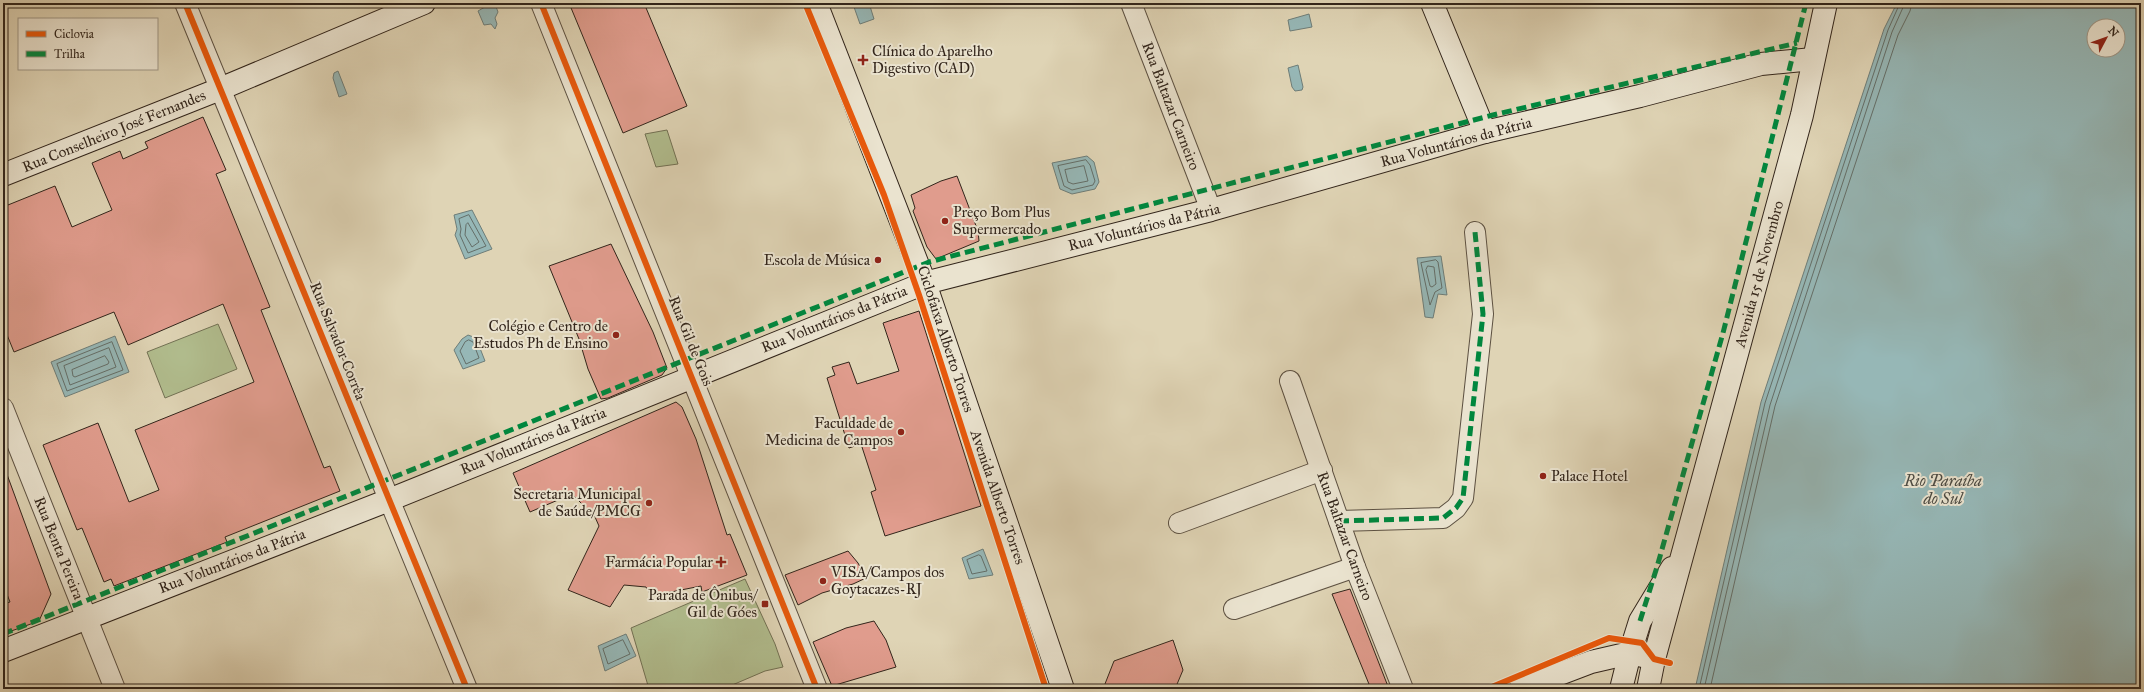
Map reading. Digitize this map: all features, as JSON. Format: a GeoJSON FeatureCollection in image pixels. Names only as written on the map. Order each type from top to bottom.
{"type":"FeatureCollection","features":[{"type":"Feature","properties":{"kind":"main road","name":"Rua Conselheiro José Fernandes"},"geometry":{"type":"LineString","coordinates":[[3,175],[220,89],[424,3]]}},
{"type":"Feature","properties":{"kind":"main road","name":"Avenida Alberto Torres"},"geometry":{"type":"LineString","coordinates":[[816,3],[925,283],[1063,689]]}},
{"type":"Feature","properties":{"kind":"main road"},"geometry":{"type":"LineString","coordinates":[[1432,3],[1486,132]]}},
{"type":"Feature","properties":{"kind":"main road","name":"Avenida 15 de Novembro"},"geometry":{"type":"LineString","coordinates":[[1648,689],[1654,659],[1687,543],[1802,115],[1826,3]]}},
{"type":"Feature","properties":{"kind":"main road","name":"Rua Voluntários da Pátria"},"geometry":{"type":"LineString","coordinates":[[3,651],[389,500],[925,283],[1211,210],[1486,132],[1640,96],[1761,64],[1813,59]]}},
{"type":"Feature","properties":{"kind":"main road","name":"Avenida 15 de Novembro"},"geometry":{"type":"LineString","coordinates":[[1621,689],[1640,621],[1687,543]]}},
{"type":"Feature","properties":{"kind":"main road"},"geometry":{"type":"LineString","coordinates":[[1520,689],[1591,662],[1630,653],[1654,659]]}},
{"type":"Feature","properties":{"kind":"street","name":"Rua Salvador Corrêa"},"geometry":{"type":"LineString","coordinates":[[185,3],[467,689]]}},
{"type":"Feature","properties":{"kind":"street","name":"Rua Gil de Gois"},"geometry":{"type":"LineString","coordinates":[[541,3],[817,689]]}},
{"type":"Feature","properties":{"kind":"street","name":"Rua Baltazar Carneiro"},"geometry":{"type":"LineString","coordinates":[[1131,3],[1211,210]]}},
{"type":"Feature","properties":{"kind":"street"},"geometry":{"type":"LineString","coordinates":[[1339,521],[1442,518],[1456,508],[1463,498],[1483,314],[1475,232]]}},
{"type":"Feature","properties":{"kind":"street","name":"Rua Baltazar Carneiro"},"geometry":{"type":"LineString","coordinates":[[1290,381],[1355,567],[1403,689]]}},
{"type":"Feature","properties":{"kind":"street","name":"Rua Benta Pereira"},"geometry":{"type":"LineString","coordinates":[[3,408],[115,689]]}},
{"type":"Feature","properties":{"kind":"street"},"geometry":{"type":"LineString","coordinates":[[1179,523],[1322,470]]}},
{"type":"Feature","properties":{"kind":"street"},"geometry":{"type":"LineString","coordinates":[[1234,609],[1355,567]]}},
{"type":"Feature","properties":{"kind":"green space"},"geometry":{"type":"Polygon","coordinates":[[[667,130],[678,164],[656,167],[645,134],[667,130]]]}},
{"type":"Feature","properties":{"kind":"green space"},"geometry":{"type":"Polygon","coordinates":[[[218,324],[237,369],[165,398],[147,352],[218,324]]]}},
{"type":"Feature","properties":{"kind":"green space"},"geometry":{"type":"Polygon","coordinates":[[[745,579],[775,644],[783,667],[765,671],[723,689],[649,689],[631,628],[745,579]]]}},
{"type":"Feature","properties":{"kind":"water"},"geometry":{"type":"Polygon","coordinates":[[[855,3],[869,3],[874,19],[860,24],[854,7],[855,3]]]}},
{"type":"Feature","properties":{"kind":"water","name":"Rio Paraíba do Sul"},"geometry":{"type":"Polygon","coordinates":[[[1897,3],[2141,3],[2141,689],[1695,689],[1761,402],[1884,29],[1897,3]]]}},
{"type":"Feature","properties":{"kind":"water"},"geometry":{"type":"Polygon","coordinates":[[[490,4],[495,4],[498,12],[495,18],[497,24],[495,29],[491,24],[484,25],[478,11],[490,4]]]}},
{"type":"Feature","properties":{"kind":"water"},"geometry":{"type":"Polygon","coordinates":[[[1309,14],[1312,27],[1290,31],[1288,20],[1309,14]]]}},
{"type":"Feature","properties":{"kind":"water"},"geometry":{"type":"Polygon","coordinates":[[[1298,65],[1303,87],[1302,90],[1295,91],[1292,87],[1288,68],[1298,65]]]}},
{"type":"Feature","properties":{"kind":"water"},"geometry":{"type":"Polygon","coordinates":[[[338,71],[347,94],[339,97],[333,78],[334,73],[338,71]]]}},
{"type":"Feature","properties":{"kind":"water"},"geometry":{"type":"Polygon","coordinates":[[[1087,156],[1094,162],[1099,182],[1095,189],[1072,194],[1060,189],[1052,163],[1087,156]]]}},
{"type":"Feature","properties":{"kind":"water"},"geometry":{"type":"Polygon","coordinates":[[[472,210],[492,249],[465,259],[455,235],[457,229],[454,215],[472,210]]]}},
{"type":"Feature","properties":{"kind":"water"},"geometry":{"type":"Polygon","coordinates":[[[1441,256],[1447,295],[1438,294],[1433,318],[1425,317],[1417,258],[1441,256]]]}},
{"type":"Feature","properties":{"kind":"water"},"geometry":{"type":"Polygon","coordinates":[[[468,335],[476,338],[485,361],[463,369],[454,350],[462,339],[468,335]]]}},
{"type":"Feature","properties":{"kind":"water"},"geometry":{"type":"Polygon","coordinates":[[[115,336],[129,372],[65,397],[51,362],[115,336]]]}},
{"type":"Feature","properties":{"kind":"water"},"geometry":{"type":"Polygon","coordinates":[[[983,549],[993,575],[969,579],[962,558],[983,549]]]}},
{"type":"Feature","properties":{"kind":"water"},"geometry":{"type":"Polygon","coordinates":[[[626,634],[636,656],[605,671],[598,646],[626,634]]]}},
{"type":"Feature","properties":{"kind":"building"},"geometry":{"type":"Polygon","coordinates":[[[569,3],[644,3],[687,106],[623,133],[569,3]]]}},
{"type":"Feature","properties":{"kind":"building"},"geometry":{"type":"Polygon","coordinates":[[[203,117],[226,170],[216,174],[270,307],[261,310],[324,468],[330,466],[340,491],[225,537],[227,542],[114,586],[111,579],[104,582],[82,528],[77,530],[43,445],[98,423],[129,502],[159,490],[135,430],[254,382],[223,304],[128,345],[114,312],[14,352],[3,325],[3,207],[55,186],[72,227],[112,210],[92,163],[120,151],[123,159],[148,148],[145,142],[203,117]]]}},
{"type":"Feature","properties":{"kind":"building","name":"Preço Bom Plus Supermercado"},"geometry":{"type":"Polygon","coordinates":[[[957,176],[978,231],[979,241],[936,259],[927,247],[913,211],[915,208],[911,195],[941,181],[957,176]]]}},
{"type":"Feature","properties":{"kind":"building","name":"Colégio e Centro de Estudos Ph de Ensino"},"geometry":{"type":"Polygon","coordinates":[[[611,244],[653,332],[667,368],[662,375],[608,398],[601,399],[588,369],[579,339],[549,266],[611,244]]]}},
{"type":"Feature","properties":{"kind":"building","name":"Faculdade de Medicina de Campos"},"geometry":{"type":"Polygon","coordinates":[[[919,311],[981,506],[885,536],[871,492],[876,490],[861,444],[849,448],[827,378],[835,375],[832,367],[849,362],[857,384],[899,371],[883,323],[919,311]]]}},
{"type":"Feature","properties":{"kind":"building","name":"Secretaria Municipal de Saúde/PMCG"},"geometry":{"type":"Polygon","coordinates":[[[676,402],[682,407],[696,439],[727,535],[730,534],[747,575],[702,592],[701,586],[651,596],[646,587],[624,585],[610,607],[568,590],[599,526],[595,517],[572,494],[530,512],[513,473],[676,402]]]}},
{"type":"Feature","properties":{"kind":"building"},"geometry":{"type":"Polygon","coordinates":[[[3,469],[5,469],[51,594],[39,621],[3,634],[3,604],[10,602],[3,584],[3,469]]]}},
{"type":"Feature","properties":{"kind":"building","name":"VISA/Campos dos Goytacazes-RJ"},"geometry":{"type":"Polygon","coordinates":[[[848,551],[858,563],[866,578],[853,584],[822,593],[798,605],[785,575],[848,551]]]}},
{"type":"Feature","properties":{"kind":"building"},"geometry":{"type":"Polygon","coordinates":[[[1350,589],[1389,689],[1371,689],[1332,594],[1350,589]]]}},
{"type":"Feature","properties":{"kind":"building"},"geometry":{"type":"Polygon","coordinates":[[[874,621],[886,640],[896,667],[832,686],[813,642],[846,628],[874,621]]]}},
{"type":"Feature","properties":{"kind":"building"},"geometry":{"type":"Polygon","coordinates":[[[1173,640],[1183,670],[1175,689],[1103,689],[1114,661],[1173,640]]]}},
{"type":"Feature","properties":{"kind":"marked path"},"geometry":{"type":"LineString","coordinates":[[1640,621],[1657,567],[1723,333],[1806,3]]}},
{"type":"Feature","properties":{"kind":"marked path"},"geometry":{"type":"LineString","coordinates":[[3,634],[929,262],[1493,115],[1797,43]]}},
{"type":"Feature","properties":{"kind":"marked path"},"geometry":{"type":"LineString","coordinates":[[1339,521],[1443,518],[1456,508],[1463,498],[1483,314],[1475,232]]}},
{"type":"Feature","properties":{"kind":"cycle path"},"geometry":{"type":"LineString","coordinates":[[185,3],[467,689]]}},
{"type":"Feature","properties":{"kind":"cycle path"},"geometry":{"type":"LineString","coordinates":[[541,3],[817,689]]}},
{"type":"Feature","properties":{"kind":"cycle path","name":"Ciclofaixa Alberto Torres"},"geometry":{"type":"LineString","coordinates":[[805,3],[884,195],[919,295],[1046,689]]}},
{"type":"Feature","properties":{"kind":"cycle path"},"geometry":{"type":"LineString","coordinates":[[1487,689],[1609,638],[1642,643],[1654,659],[1670,663]]}},
{"type":"Feature","properties":{"kind":"place","name":"Clínica do Aparelho Digestivo (CAD)"},"geometry":{"type":"Point","coordinates":[863,60]}},
{"type":"Feature","properties":{"kind":"place","name":"Preço Bom Plus Supermercado"},"geometry":{"type":"Point","coordinates":[945,221]}},
{"type":"Feature","properties":{"kind":"place","name":"Escola de Música"},"geometry":{"type":"Point","coordinates":[878,260]}},
{"type":"Feature","properties":{"kind":"place","name":"Colégio e Centro de Estudos Ph de Ensino"},"geometry":{"type":"Point","coordinates":[616,335]}},
{"type":"Feature","properties":{"kind":"place","name":"Faculdade de Medicina de Campos"},"geometry":{"type":"Point","coordinates":[901,432]}},
{"type":"Feature","properties":{"kind":"place","name":"Palace Hotel"},"geometry":{"type":"Point","coordinates":[1543,476]}},
{"type":"Feature","properties":{"kind":"place","name":"Secretaria Municipal de Saúde/PMCG"},"geometry":{"type":"Point","coordinates":[649,503]}},
{"type":"Feature","properties":{"kind":"place","name":"Farmácia Popular"},"geometry":{"type":"Point","coordinates":[721,562]}},
{"type":"Feature","properties":{"kind":"place","name":"VISA/Campos dos Goytacazes-RJ"},"geometry":{"type":"Point","coordinates":[823,581]}},
{"type":"Feature","properties":{"kind":"place","name":"Parada de Ônibus/ Gil de Góes"},"geometry":{"type":"Point","coordinates":[765,604]}}]}
